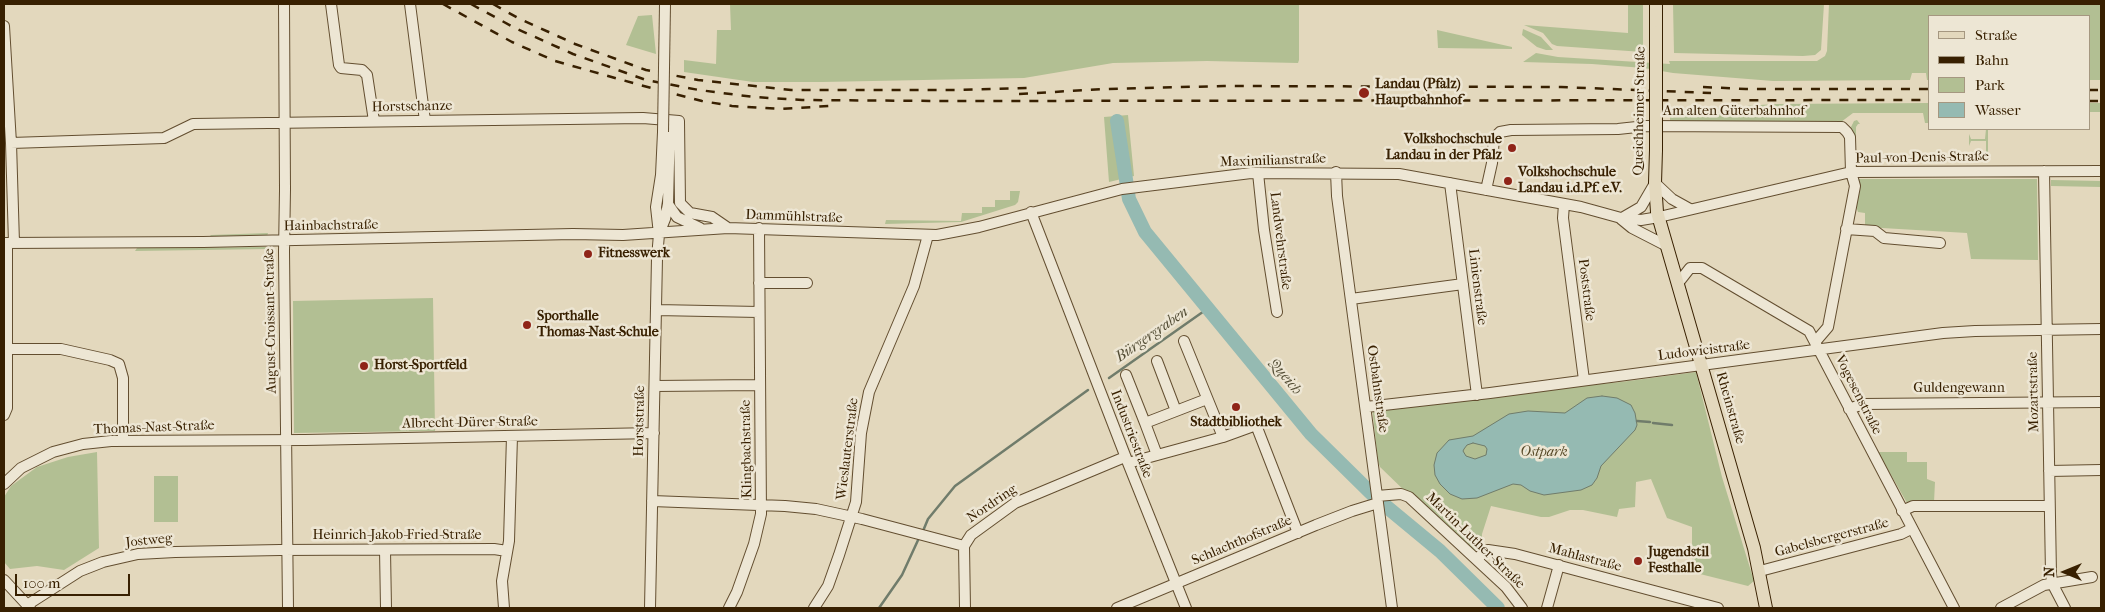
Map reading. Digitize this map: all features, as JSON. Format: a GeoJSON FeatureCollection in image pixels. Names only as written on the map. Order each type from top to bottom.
{"type":"FeatureCollection","features":[{"type":"Feature","properties":{"kind":"main road","name":"Queichheimer Straße"},"geometry":{"type":"LineString","coordinates":[[1656,4],[1655,183],[1659,217]]}},
{"type":"Feature","properties":{"kind":"main road","name":"Rheinstraße"},"geometry":{"type":"LineString","coordinates":[[1659,217],[1760,571],[1766,608]]}},
{"type":"Feature","properties":{"kind":"street","name":"August-Croissant-Straße"},"geometry":{"type":"LineString","coordinates":[[284,4],[284,240],[288,608]]}},
{"type":"Feature","properties":{"kind":"street"},"geometry":{"type":"LineString","coordinates":[[331,4],[339,65],[341,68],[362,70],[368,75],[374,121]]}},
{"type":"Feature","properties":{"kind":"street"},"geometry":{"type":"LineString","coordinates":[[410,4],[425,121]]}},
{"type":"Feature","properties":{"kind":"street","name":"Horststraße"},"geometry":{"type":"LineString","coordinates":[[659,234],[666,219],[668,204],[665,175],[665,4]]}},
{"type":"Feature","properties":{"kind":"street","name":"Horststraße"},"geometry":{"type":"LineString","coordinates":[[650,608],[659,234],[656,207],[665,175],[672,4]]}},
{"type":"Feature","properties":{"kind":"street"},"geometry":{"type":"LineString","coordinates":[[4,26],[11,143],[7,408],[4,415]]}},
{"type":"Feature","properties":{"kind":"street","name":"Horstschanze"},"geometry":{"type":"LineString","coordinates":[[11,143],[164,138],[193,124],[653,119],[679,121],[679,198],[682,207],[690,213],[712,217],[728,228]]}},
{"type":"Feature","properties":{"kind":"street","name":"Am alten Güterbahnhof"},"geometry":{"type":"LineString","coordinates":[[1486,190],[1492,164],[1493,141],[1500,132],[1516,129],[1623,129],[1646,126],[1842,127],[1849,134],[1851,172]]}},
{"type":"Feature","properties":{"kind":"street","name":"Mozartstraße"},"geometry":{"type":"LineString","coordinates":[[2044,171],[2052,583],[2065,608]]}},
{"type":"Feature","properties":{"kind":"street","name":"Maximilianstraße"},"geometry":{"type":"LineString","coordinates":[[928,235],[962,231],[1138,186],[1258,173],[1336,172],[1399,174],[1564,204],[1621,218],[1641,220],[1659,217]]}},
{"type":"Feature","properties":{"kind":"street","name":"Ostbahnstraße"},"geometry":{"type":"LineString","coordinates":[[1336,172],[1337,196],[1392,608]]}},
{"type":"Feature","properties":{"kind":"street"},"geometry":{"type":"LineString","coordinates":[[1818,345],[1828,327],[1855,186],[1851,172]]}},
{"type":"Feature","properties":{"kind":"street","name":"Paul-von-Denis-Straße"},"geometry":{"type":"LineString","coordinates":[[1659,217],[1851,172],[2101,172]]}},
{"type":"Feature","properties":{"kind":"street","name":"Landwehrstraße"},"geometry":{"type":"LineString","coordinates":[[1258,173],[1277,312]]}},
{"type":"Feature","properties":{"kind":"street"},"geometry":{"type":"LineString","coordinates":[[1621,218],[1641,207],[1655,183],[1672,200],[1690,209]]}},
{"type":"Feature","properties":{"kind":"street","name":"Linienstraße"},"geometry":{"type":"LineString","coordinates":[[1450,184],[1477,395]]}},
{"type":"Feature","properties":{"kind":"street"},"geometry":{"type":"LineString","coordinates":[[668,204],[680,219],[702,229]]}},
{"type":"Feature","properties":{"kind":"street","name":"Poststraße"},"geometry":{"type":"LineString","coordinates":[[1564,204],[1563,218],[1584,380]]}},
{"type":"Feature","properties":{"kind":"street","name":"Industriestraße"},"geometry":{"type":"LineString","coordinates":[[1032,212],[1126,460],[1186,608]]}},
{"type":"Feature","properties":{"kind":"street","name":"Maximilianstraße"},"geometry":{"type":"LineString","coordinates":[[1621,218],[1632,228],[1667,246]]}},
{"type":"Feature","properties":{"kind":"street","name":"Dammühlstraße"},"geometry":{"type":"LineString","coordinates":[[659,234],[702,229],[759,228],[928,235]]}},
{"type":"Feature","properties":{"kind":"street","name":"Klingbachstraße"},"geometry":{"type":"LineString","coordinates":[[729,608],[737,592],[754,544],[760,523],[762,505],[758,283],[759,228]]}},
{"type":"Feature","properties":{"kind":"street"},"geometry":{"type":"LineString","coordinates":[[1846,229],[1875,231],[1884,238],[1940,243]]}},
{"type":"Feature","properties":{"kind":"street","name":"Hainbachstraße"},"geometry":{"type":"LineString","coordinates":[[8,243],[659,234]]}},
{"type":"Feature","properties":{"kind":"street","name":"Wieslauterstraße"},"geometry":{"type":"LineString","coordinates":[[814,608],[828,586],[856,502],[861,433],[866,399],[914,286],[928,235]]}},
{"type":"Feature","properties":{"kind":"street","name":"Vogesenstraße"},"geometry":{"type":"LineString","coordinates":[[1679,282],[1690,268],[1698,267],[1804,327],[1818,345],[1911,529],[1954,608]]}},
{"type":"Feature","properties":{"kind":"street"},"geometry":{"type":"LineString","coordinates":[[758,283],[807,282]]}},
{"type":"Feature","properties":{"kind":"street"},"geometry":{"type":"LineString","coordinates":[[1351,299],[1463,284]]}},
{"type":"Feature","properties":{"kind":"street"},"geometry":{"type":"LineString","coordinates":[[656,310],[759,312]]}},
{"type":"Feature","properties":{"kind":"street","name":"Ludowicistraße"},"geometry":{"type":"LineString","coordinates":[[1366,407],[1477,395],[1702,365],[1818,345],[1950,333],[2101,329]]}},
{"type":"Feature","properties":{"kind":"street"},"geometry":{"type":"LineString","coordinates":[[1184,341],[1223,437]]}},
{"type":"Feature","properties":{"kind":"street"},"geometry":{"type":"LineString","coordinates":[[7,349],[61,349],[110,360],[119,364],[123,378],[123,440]]}},
{"type":"Feature","properties":{"kind":"street"},"geometry":{"type":"LineString","coordinates":[[1157,361],[1176,411]]}},
{"type":"Feature","properties":{"kind":"street"},"geometry":{"type":"LineString","coordinates":[[1126,375],[1157,455]]}},
{"type":"Feature","properties":{"kind":"street"},"geometry":{"type":"LineString","coordinates":[[655,386],[760,384]]}},
{"type":"Feature","properties":{"kind":"street"},"geometry":{"type":"LineString","coordinates":[[1145,423],[1207,399]]}},
{"type":"Feature","properties":{"kind":"street","name":"Guldengewann"},"geometry":{"type":"LineString","coordinates":[[1849,409],[1863,404],[2101,402]]}},
{"type":"Feature","properties":{"kind":"street","name":"Nordring"},"geometry":{"type":"LineString","coordinates":[[964,546],[971,534],[1015,503],[1126,460],[1157,455],[1223,437],[1256,425],[1298,533]]}},
{"type":"Feature","properties":{"kind":"street","name":"Albrecht-Dürer-Straße"},"geometry":{"type":"LineString","coordinates":[[287,440],[654,433]]}},
{"type":"Feature","properties":{"kind":"street"},"geometry":{"type":"LineString","coordinates":[[504,608],[502,581],[507,551],[512,436]]}},
{"type":"Feature","properties":{"kind":"street","name":"Thomas-Nast-Straße"},"geometry":{"type":"LineString","coordinates":[[4,484],[21,468],[53,452],[83,444],[123,440],[287,440]]}},
{"type":"Feature","properties":{"kind":"street"},"geometry":{"type":"LineString","coordinates":[[2049,471],[2101,470]]}},
{"type":"Feature","properties":{"kind":"street","name":"Martin-Luther-Straße"},"geometry":{"type":"LineString","coordinates":[[1378,500],[1401,494],[1409,497],[1506,587],[1522,608]]}},
{"type":"Feature","properties":{"kind":"street","name":"Schlachthofstraße"},"geometry":{"type":"LineString","coordinates":[[1117,608],[1378,500]]}},
{"type":"Feature","properties":{"kind":"street"},"geometry":{"type":"LineString","coordinates":[[652,501],[806,508],[852,516],[964,546],[965,608]]}},
{"type":"Feature","properties":{"kind":"street","name":"Gabelsbergerstraße"},"geometry":{"type":"LineString","coordinates":[[1902,511],[1913,506],[2050,506]]}},
{"type":"Feature","properties":{"kind":"street","name":"Gabelsbergerstraße"},"geometry":{"type":"LineString","coordinates":[[1760,571],[1901,534],[1911,529]]}},
{"type":"Feature","properties":{"kind":"street","name":"Heinrich-Jakob-Fried-Straße"},"geometry":{"type":"LineString","coordinates":[[287,550],[494,549],[507,551]]}},
{"type":"Feature","properties":{"kind":"street","name":"Jostweg"},"geometry":{"type":"LineString","coordinates":[[28,607],[72,575],[103,562],[130,556],[174,552],[287,550]]}},
{"type":"Feature","properties":{"kind":"street"},"geometry":{"type":"LineString","coordinates":[[385,550],[386,608]]}},
{"type":"Feature","properties":{"kind":"street","name":"Mahlastraße"},"geometry":{"type":"LineString","coordinates":[[1476,559],[1485,552],[1492,550],[1515,554],[1718,608]]}},
{"type":"Feature","properties":{"kind":"street"},"geometry":{"type":"LineString","coordinates":[[1547,608],[1559,565]]}},
{"type":"Feature","properties":{"kind":"street"},"geometry":{"type":"LineString","coordinates":[[2001,608],[2052,583],[2092,577]]}},
{"type":"Feature","properties":{"kind":"street"},"geometry":{"type":"LineString","coordinates":[[4,580],[28,607]]}},
{"type":"Feature","properties":{"kind":"green space"},"geometry":{"type":"Polygon","coordinates":[[[730,4],[1299,4],[1299,60],[1298,63],[1207,61],[1113,63],[1024,78],[822,82],[753,82],[684,72],[684,60],[716,64],[717,30],[731,30],[730,4]]]}},
{"type":"Feature","properties":{"kind":"green space"},"geometry":{"type":"Polygon","coordinates":[[[1628,4],[1643,4],[1643,52],[1557,46],[1552,44],[1543,33],[1524,25],[1628,33],[1628,4]]]}},
{"type":"Feature","properties":{"kind":"green space"},"geometry":{"type":"Polygon","coordinates":[[[1673,4],[1824,4],[1821,50],[1815,55],[1803,56],[1674,53],[1673,4]]]}},
{"type":"Feature","properties":{"kind":"green space"},"geometry":{"type":"Polygon","coordinates":[[[1829,4],[2101,4],[2101,80],[2090,80],[2090,15],[1928,15],[1928,80],[1926,73],[1912,73],[1910,80],[1773,81],[1592,64],[1523,62],[1536,53],[1558,57],[1670,64],[1669,61],[1817,61],[1825,56],[1827,51],[1829,4]]]}},
{"type":"Feature","properties":{"kind":"green space"},"geometry":{"type":"Polygon","coordinates":[[[652,15],[656,54],[626,45],[638,16],[652,15]]]}},
{"type":"Feature","properties":{"kind":"green space"},"geometry":{"type":"Polygon","coordinates":[[[1523,29],[1541,37],[1553,50],[1537,47],[1522,35],[1523,29]]]}},
{"type":"Feature","properties":{"kind":"green space"},"geometry":{"type":"Polygon","coordinates":[[[1437,30],[1512,47],[1512,49],[1438,48],[1437,30]]]}},
{"type":"Feature","properties":{"kind":"green space"},"geometry":{"type":"Polygon","coordinates":[[[1928,103],[1928,123],[1925,123],[1923,113],[1853,113],[1841,122],[1670,121],[1670,111],[1775,104],[1928,103]]]}},
{"type":"Feature","properties":{"kind":"green space"},"geometry":{"type":"Polygon","coordinates":[[[2090,103],[2101,103],[2101,112],[2090,112],[2090,103]]]}},
{"type":"Feature","properties":{"kind":"green space"},"geometry":{"type":"Polygon","coordinates":[[[1128,115],[1134,176],[1109,182],[1104,117],[1128,115]]]}},
{"type":"Feature","properties":{"kind":"green space"},"geometry":{"type":"Polygon","coordinates":[[[1857,120],[1860,124],[1856,127],[1856,157],[1859,161],[1856,163],[1854,162],[1854,134],[1851,127],[1854,121],[1857,120]]]}},
{"type":"Feature","properties":{"kind":"green space"},"geometry":{"type":"Polygon","coordinates":[[[1986,130],[1988,130],[1988,161],[1970,161],[1970,153],[1971,158],[1986,158],[1986,141],[1971,141],[1969,146],[1969,134],[1971,139],[1985,139],[1986,130]]]}},
{"type":"Feature","properties":{"kind":"green space"},"geometry":{"type":"Polygon","coordinates":[[[1935,156],[1940,156],[1940,161],[1887,161],[1887,158],[1934,158],[1935,156]]]}},
{"type":"Feature","properties":{"kind":"green space"},"geometry":{"type":"Polygon","coordinates":[[[1857,179],[2037,179],[2038,260],[1971,259],[1967,233],[1865,227],[1865,213],[1858,212],[1856,206],[1857,179]]]}},
{"type":"Feature","properties":{"kind":"green space"},"geometry":{"type":"Polygon","coordinates":[[[2051,180],[2101,181],[2101,187],[2051,186],[2051,180]]]}},
{"type":"Feature","properties":{"kind":"green space"},"geometry":{"type":"Polygon","coordinates":[[[1010,191],[1020,191],[1018,202],[1015,205],[961,222],[885,224],[886,220],[961,221],[962,213],[982,213],[982,207],[995,207],[995,200],[1010,200],[1010,191]]]}},
{"type":"Feature","properties":{"kind":"green space"},"geometry":{"type":"Polygon","coordinates":[[[268,233],[267,236],[210,236],[211,235],[268,233]]]}},
{"type":"Feature","properties":{"kind":"green space"},"geometry":{"type":"Polygon","coordinates":[[[267,247],[269,249],[135,251],[137,248],[267,247]]]}},
{"type":"Feature","properties":{"kind":"green space","name":"Horst-Sportfeld"},"geometry":{"type":"Polygon","coordinates":[[[433,298],[435,431],[294,433],[293,301],[433,298]]]}},
{"type":"Feature","properties":{"kind":"green space","name":"Ostpark"},"geometry":{"type":"Polygon","coordinates":[[[1696,372],[1722,477],[1754,581],[1748,586],[1692,572],[1692,527],[1667,518],[1651,479],[1636,482],[1635,507],[1619,509],[1617,517],[1583,510],[1570,510],[1549,517],[1541,517],[1491,506],[1482,534],[1482,546],[1470,554],[1380,467],[1378,462],[1372,406],[1621,382],[1696,372]]]}},
{"type":"Feature","properties":{"kind":"green space"},"geometry":{"type":"Polygon","coordinates":[[[97,452],[99,548],[64,570],[37,566],[10,569],[4,562],[4,497],[11,486],[37,467],[68,457],[97,452]]]}},
{"type":"Feature","properties":{"kind":"green space"},"geometry":{"type":"Polygon","coordinates":[[[1878,452],[1907,452],[1907,462],[1927,462],[1927,479],[1935,482],[1934,502],[1907,503],[1878,452]]]}},
{"type":"Feature","properties":{"kind":"green space"},"geometry":{"type":"Polygon","coordinates":[[[154,476],[178,476],[178,522],[154,522],[154,476]]]}},
{"type":"Feature","properties":{"kind":"water"},"geometry":{"type":"Polygon","coordinates":[[[1602,396],[1617,398],[1631,405],[1635,413],[1637,425],[1635,430],[1601,466],[1597,478],[1592,485],[1581,490],[1544,495],[1530,491],[1521,485],[1513,484],[1477,498],[1462,499],[1450,494],[1440,484],[1435,475],[1434,465],[1437,453],[1449,440],[1473,436],[1509,414],[1528,411],[1565,413],[1587,398],[1602,396]],[[1473,443],[1467,445],[1463,451],[1466,456],[1475,459],[1486,455],[1487,449],[1485,446],[1473,443]]]}},
{"type":"Feature","properties":{"kind":"waterway","name":"Queich"},"geometry":{"type":"LineString","coordinates":[[1117,121],[1129,199],[1145,232],[1311,434],[1376,498],[1440,551],[1498,608]]}},
{"type":"Feature","properties":{"kind":"waterway","name":"Bürgergraben"},"geometry":{"type":"LineString","coordinates":[[1109,378],[1207,309]]}},
{"type":"Feature","properties":{"kind":"waterway"},"geometry":{"type":"LineString","coordinates":[[923,531],[928,519],[955,486],[1088,390]]}},
{"type":"Feature","properties":{"kind":"waterway"},"geometry":{"type":"LineString","coordinates":[[1637,421],[1650,422]]}},
{"type":"Feature","properties":{"kind":"waterway"},"geometry":{"type":"LineString","coordinates":[[1653,423],[1672,425]]}},
{"type":"Feature","properties":{"kind":"waterway"},"geometry":{"type":"LineString","coordinates":[[879,608],[902,575],[919,538]]}},
{"type":"Feature","properties":{"kind":"railway"},"geometry":{"type":"LineString","coordinates":[[443,4],[512,42],[555,61],[640,85],[702,101],[732,106],[781,109],[829,106]]}},
{"type":"Feature","properties":{"kind":"railway"},"geometry":{"type":"LineString","coordinates":[[471,4],[515,28],[573,54],[646,80],[699,90],[754,97],[802,100],[943,101],[1928,100]]}},
{"type":"Feature","properties":{"kind":"railway"},"geometry":{"type":"LineString","coordinates":[[493,4],[518,18],[575,44],[646,70],[698,80],[791,90],[1028,88]]}},
{"type":"Feature","properties":{"kind":"railway"},"geometry":{"type":"LineString","coordinates":[[1019,94],[1104,89],[1224,86],[1561,87],[1711,93]]}},
{"type":"Feature","properties":{"kind":"railway"},"geometry":{"type":"LineString","coordinates":[[1703,87],[1746,89],[1928,89]]}},
{"type":"Feature","properties":{"kind":"railway"},"geometry":{"type":"LineString","coordinates":[[2090,90],[2101,90]]}},
{"type":"Feature","properties":{"kind":"railway"},"geometry":{"type":"LineString","coordinates":[[2090,101],[2101,101]]}},
{"type":"Feature","properties":{"kind":"place","name":"Landau (Pfalz) Hauptbahnhof"},"geometry":{"type":"Point","coordinates":[1364,93]}},
{"type":"Feature","properties":{"kind":"place","name":"Volkshochschule Landau in der Pfalz"},"geometry":{"type":"Point","coordinates":[1512,148]}},
{"type":"Feature","properties":{"kind":"place","name":"Volkshochschule Landau i.d.Pf. e.V."},"geometry":{"type":"Point","coordinates":[1508,181]}},
{"type":"Feature","properties":{"kind":"place","name":"Fitnesswerk"},"geometry":{"type":"Point","coordinates":[588,254]}},
{"type":"Feature","properties":{"kind":"place","name":"Sporthalle Thomas-Nast-Schule"},"geometry":{"type":"Point","coordinates":[527,325]}},
{"type":"Feature","properties":{"kind":"place","name":"Horst-Sportfeld"},"geometry":{"type":"Point","coordinates":[364,366]}},
{"type":"Feature","properties":{"kind":"place","name":"Stadtbibliothek"},"geometry":{"type":"Point","coordinates":[1236,407]}},
{"type":"Feature","properties":{"kind":"place","name":"Jugendstil Festhalle"},"geometry":{"type":"Point","coordinates":[1638,561]}}]}
